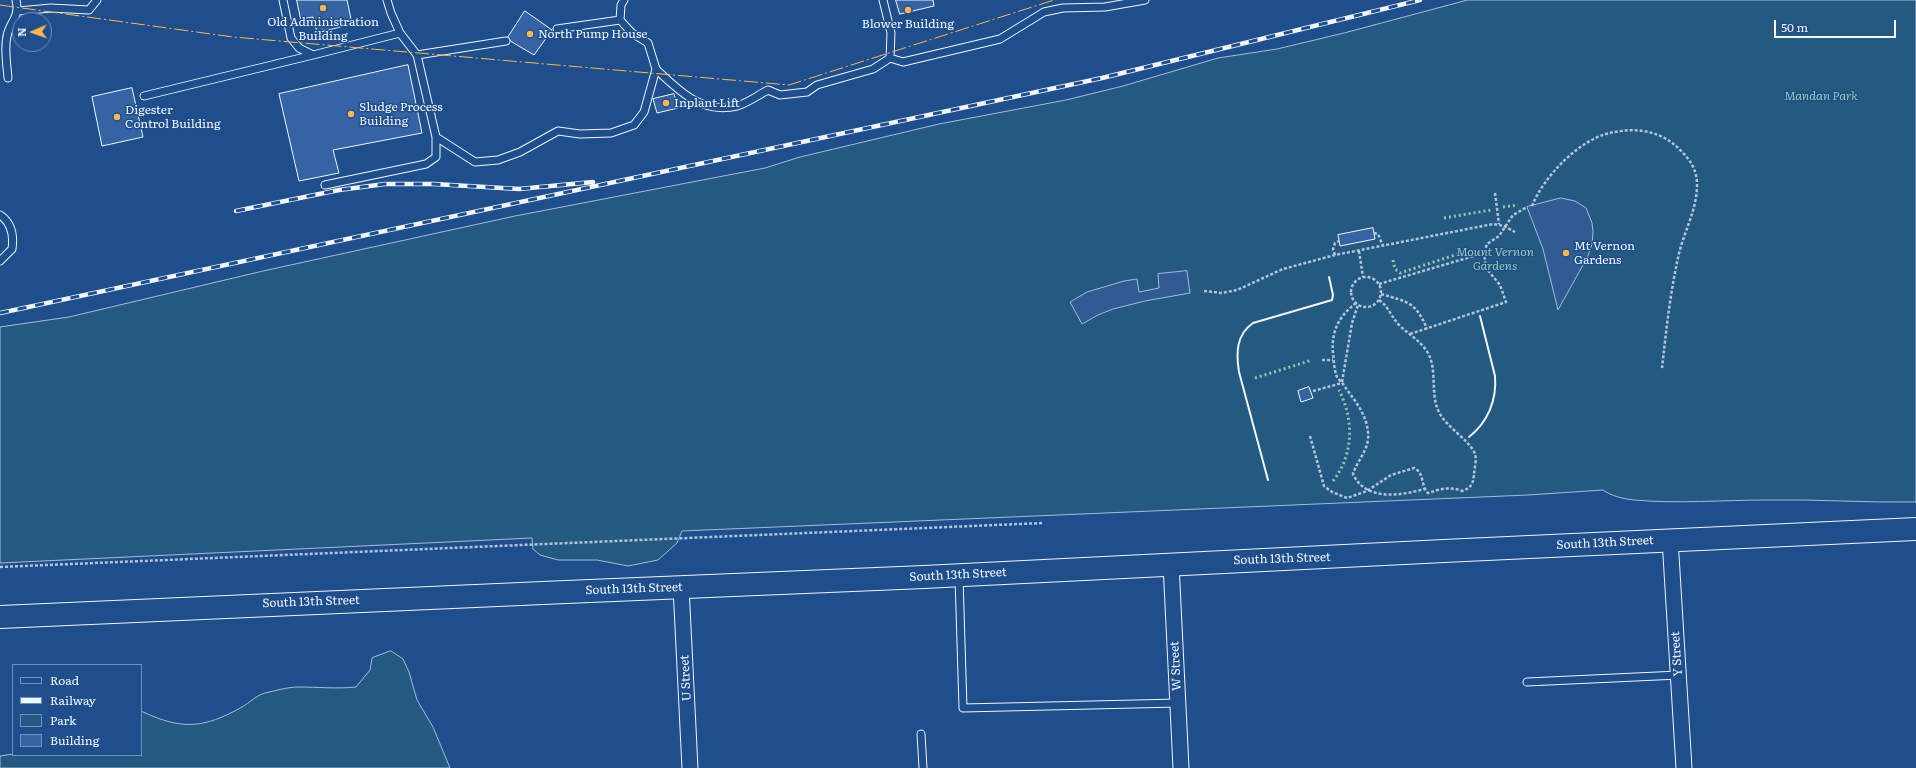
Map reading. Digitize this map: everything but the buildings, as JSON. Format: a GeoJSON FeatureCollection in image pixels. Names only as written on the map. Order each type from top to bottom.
{"type":"FeatureCollection","features":[{"type":"Feature","properties":{"kind":"main road","name":"South 13th Street"},"geometry":{"type":"LineString","coordinates":[[0,617],[287,602],[959,575],[1423,553],[1670,539],[1916,529]]}},
{"type":"Feature","properties":{"kind":"street","name":"Y Street"},"geometry":{"type":"LineString","coordinates":[[1670,539],[1684,768]]}},
{"type":"Feature","properties":{"kind":"street","name":"W Street"},"geometry":{"type":"LineString","coordinates":[[1171,564],[1180,768]]}},
{"type":"Feature","properties":{"kind":"street","name":"U Street"},"geometry":{"type":"LineString","coordinates":[[681,587],[690,768]]}},
{"type":"Feature","properties":{"kind":"lane"},"geometry":{"type":"LineString","coordinates":[[8,78],[6,52],[7,36],[18,11],[16,0]]}},
{"type":"Feature","properties":{"kind":"lane"},"geometry":{"type":"LineString","coordinates":[[18,11],[51,8],[88,10],[97,0]]}},
{"type":"Feature","properties":{"kind":"lane"},"geometry":{"type":"LineString","coordinates":[[283,0],[291,38],[299,48],[313,55]]}},
{"type":"Feature","properties":{"kind":"lane"},"geometry":{"type":"LineString","coordinates":[[325,185],[426,164],[436,156],[436,137],[417,55],[400,33],[387,0]]}},
{"type":"Feature","properties":{"kind":"lane"},"geometry":{"type":"LineString","coordinates":[[624,0],[621,5],[620,20],[632,33],[648,43],[656,70],[676,88],[698,103],[719,108],[738,106],[768,90],[780,95],[807,92],[817,85],[873,69],[890,58],[904,62],[1000,39],[1044,12],[1063,8],[1105,7],[1145,0]]}},
{"type":"Feature","properties":{"kind":"lane"},"geometry":{"type":"LineString","coordinates":[[883,0],[891,33],[890,58]]}},
{"type":"Feature","properties":{"kind":"lane"},"geometry":{"type":"LineString","coordinates":[[557,29],[620,20]]}},
{"type":"Feature","properties":{"kind":"lane"},"geometry":{"type":"LineString","coordinates":[[144,96],[400,33]]}},
{"type":"Feature","properties":{"kind":"lane"},"geometry":{"type":"LineString","coordinates":[[417,55],[506,41]]}},
{"type":"Feature","properties":{"kind":"lane"},"geometry":{"type":"LineString","coordinates":[[436,137],[475,162],[498,160],[520,152],[558,131],[580,134],[611,133],[634,125],[644,112],[656,70]]}},
{"type":"Feature","properties":{"kind":"lane"},"geometry":{"type":"LineString","coordinates":[[0,215],[6,219],[14,235],[12,249],[0,261]]}},
{"type":"Feature","properties":{"kind":"lane"},"geometry":{"type":"LineString","coordinates":[[959,575],[963,708],[1178,704]]}},
{"type":"Feature","properties":{"kind":"lane"},"geometry":{"type":"LineString","coordinates":[[1527,682],[1679,675]]}},
{"type":"Feature","properties":{"kind":"lane"},"geometry":{"type":"LineString","coordinates":[[921,734],[923,768]]}},
{"type":"Feature","properties":{"kind":"path"},"geometry":{"type":"LineString","coordinates":[[1532,206],[1536,195],[1573,153],[1589,142],[1605,134],[1622,130],[1639,130],[1655,133],[1669,139],[1690,160],[1696,172],[1696,200],[1678,256],[1662,368]]}},
{"type":"Feature","properties":{"kind":"path"},"geometry":{"type":"LineString","coordinates":[[1495,193],[1499,224]]}},
{"type":"Feature","properties":{"kind":"path"},"geometry":{"type":"LineString","coordinates":[[1410,334],[1506,302],[1500,285],[1486,268],[1484,253],[1487,244],[1499,236],[1504,226],[1513,215],[1527,207]]}},
{"type":"Feature","properties":{"kind":"path"},"geometry":{"type":"LineString","coordinates":[[1204,291],[1222,293],[1237,290],[1283,269],[1334,255],[1499,224],[1516,232]]}},
{"type":"Feature","properties":{"kind":"path"},"geometry":{"type":"LineString","coordinates":[[1374,233],[1378,234],[1383,246]]}},
{"type":"Feature","properties":{"kind":"path"},"geometry":{"type":"LineString","coordinates":[[1334,255],[1333,249],[1335,243],[1339,240]]}},
{"type":"Feature","properties":{"kind":"path"},"geometry":{"type":"LineString","coordinates":[[1359,251],[1363,277]]}},
{"type":"Feature","properties":{"kind":"path"},"geometry":{"type":"LineString","coordinates":[[1379,284],[1484,253]]}},
{"type":"Feature","properties":{"kind":"path"},"geometry":{"type":"LineString","coordinates":[[1363,277],[1374,278],[1379,284],[1381,294],[1378,300],[1371,306],[1364,307],[1357,304],[1351,295],[1351,289],[1357,279],[1363,277]]}},
{"type":"Feature","properties":{"kind":"path"},"geometry":{"type":"LineString","coordinates":[[1381,294],[1413,306],[1420,312],[1427,329]]}},
{"type":"Feature","properties":{"kind":"path"},"geometry":{"type":"LineString","coordinates":[[1310,436],[1324,486],[1336,494],[1347,498],[1367,491],[1391,475],[1414,468],[1419,471],[1422,476],[1424,489],[1428,493],[1445,488],[1456,488],[1462,491],[1470,488],[1473,481],[1475,462],[1474,454],[1470,447],[1451,429],[1438,409],[1434,391],[1434,372],[1430,355],[1418,340],[1399,325],[1386,305],[1378,300]]}},
{"type":"Feature","properties":{"kind":"path"},"geometry":{"type":"LineString","coordinates":[[1357,304],[1345,313],[1335,328],[1332,345],[1333,360],[1337,378],[1363,411],[1367,423],[1368,443],[1366,451],[1353,474],[1360,485],[1367,491],[1375,493],[1401,494],[1424,489]]}},
{"type":"Feature","properties":{"kind":"path"},"geometry":{"type":"LineString","coordinates":[[1342,383],[1357,304]]}},
{"type":"Feature","properties":{"kind":"path"},"geometry":{"type":"LineString","coordinates":[[1322,360],[1333,360]]}},
{"type":"Feature","properties":{"kind":"path"},"geometry":{"type":"LineString","coordinates":[[1313,391],[1342,383]]}},
{"type":"Feature","properties":{"kind":"path"},"geometry":{"type":"LineString","coordinates":[[0,567],[1043,523]]}},
{"type":"Feature","properties":{"kind":"green space","name":"Mount Vernon Gardens"},"geometry":{"type":"Polygon","coordinates":[[[1468,0],[1916,0],[1916,502],[1786,500],[1684,502],[1650,501],[1622,498],[1603,490],[1528,495],[682,531],[677,543],[658,560],[628,566],[597,560],[558,560],[540,555],[533,549],[532,538],[0,563],[0,327],[69,317],[263,271],[515,216],[765,168],[800,157],[939,124],[1066,100],[1123,86],[1218,58],[1277,49],[1468,0]]]}},
{"type":"Feature","properties":{"kind":"green space"},"geometry":{"type":"Polygon","coordinates":[[[391,651],[403,659],[409,672],[417,700],[433,727],[450,768],[0,768],[0,756],[12,754],[12,756],[142,756],[142,711],[155,717],[180,724],[203,723],[215,720],[228,714],[262,694],[281,689],[298,687],[356,687],[370,670],[372,658],[391,651]]]}},
{"type":"Feature","properties":{"kind":"shaded area","name":"Mt Vernon Gardens"},"geometry":{"type":"Polygon","coordinates":[[[1561,198],[1575,201],[1586,208],[1592,223],[1593,232],[1592,244],[1588,256],[1558,310],[1543,249],[1527,207],[1561,198]]]}},
{"type":"Feature","properties":{"kind":"shaded area"},"geometry":{"type":"Polygon","coordinates":[[[1187,271],[1190,293],[1145,301],[1113,309],[1082,324],[1070,302],[1087,292],[1124,281],[1137,279],[1139,292],[1159,288],[1158,274],[1187,271]]]}},
{"type":"Feature","properties":{"kind":"railway"},"geometry":{"type":"LineString","coordinates":[[0,313],[1102,78],[1420,0]]}},
{"type":"Feature","properties":{"kind":"railway"},"geometry":{"type":"LineString","coordinates":[[236,211],[339,190],[385,184],[434,184],[519,189],[593,182]]}},
{"type":"Feature","properties":{"kind":"hedge"},"geometry":{"type":"LineString","coordinates":[[1503,207],[1518,205]]}},
{"type":"Feature","properties":{"kind":"hedge"},"geometry":{"type":"LineString","coordinates":[[1444,218],[1491,210]]}},
{"type":"Feature","properties":{"kind":"hedge"},"geometry":{"type":"LineString","coordinates":[[1393,260],[1395,269],[1400,273],[1467,251]]}},
{"type":"Feature","properties":{"kind":"hedge"},"geometry":{"type":"LineString","coordinates":[[1255,378],[1312,360]]}},
{"type":"Feature","properties":{"kind":"hedge"},"geometry":{"type":"LineString","coordinates":[[1333,481],[1345,460],[1350,437],[1347,413],[1339,390]]}},
{"type":"Feature","properties":{"kind":"wall"},"geometry":{"type":"LineString","coordinates":[[1268,480],[1239,372],[1238,345],[1243,333],[1253,323],[1332,300],[1333,295],[1329,277]]}},
{"type":"Feature","properties":{"kind":"wall"},"geometry":{"type":"LineString","coordinates":[[1469,437],[1481,425],[1490,410],[1493,402],[1495,385],[1495,376],[1480,316]]}},
{"type":"Feature","properties":{"kind":"power"},"geometry":{"type":"LineString","coordinates":[[0,5],[233,37],[789,85],[1054,0]]}},
{"type":"Feature","properties":{"kind":"place","name":"Old Administration Building"},"geometry":{"type":"Point","coordinates":[323,8]}},
{"type":"Feature","properties":{"kind":"place","name":"Blower Building"},"geometry":{"type":"Point","coordinates":[908,10]}},
{"type":"Feature","properties":{"kind":"place","name":"North Pump House"},"geometry":{"type":"Point","coordinates":[530,34]}},
{"type":"Feature","properties":{"kind":"place","name":"Inplant Lift"},"geometry":{"type":"Point","coordinates":[666,103]}},
{"type":"Feature","properties":{"kind":"place","name":"Sludge Process Building"},"geometry":{"type":"Point","coordinates":[351,114]}},
{"type":"Feature","properties":{"kind":"place","name":"Digester Control Building"},"geometry":{"type":"Point","coordinates":[117,117]}},
{"type":"Feature","properties":{"kind":"place","name":"Mt Vernon Gardens"},"geometry":{"type":"Point","coordinates":[1566,253]}},
{"type":"Feature","properties":{"kind":"park label","name":"Mandan Park"},"geometry":{"type":"Point","coordinates":[1821,96]}}]}
